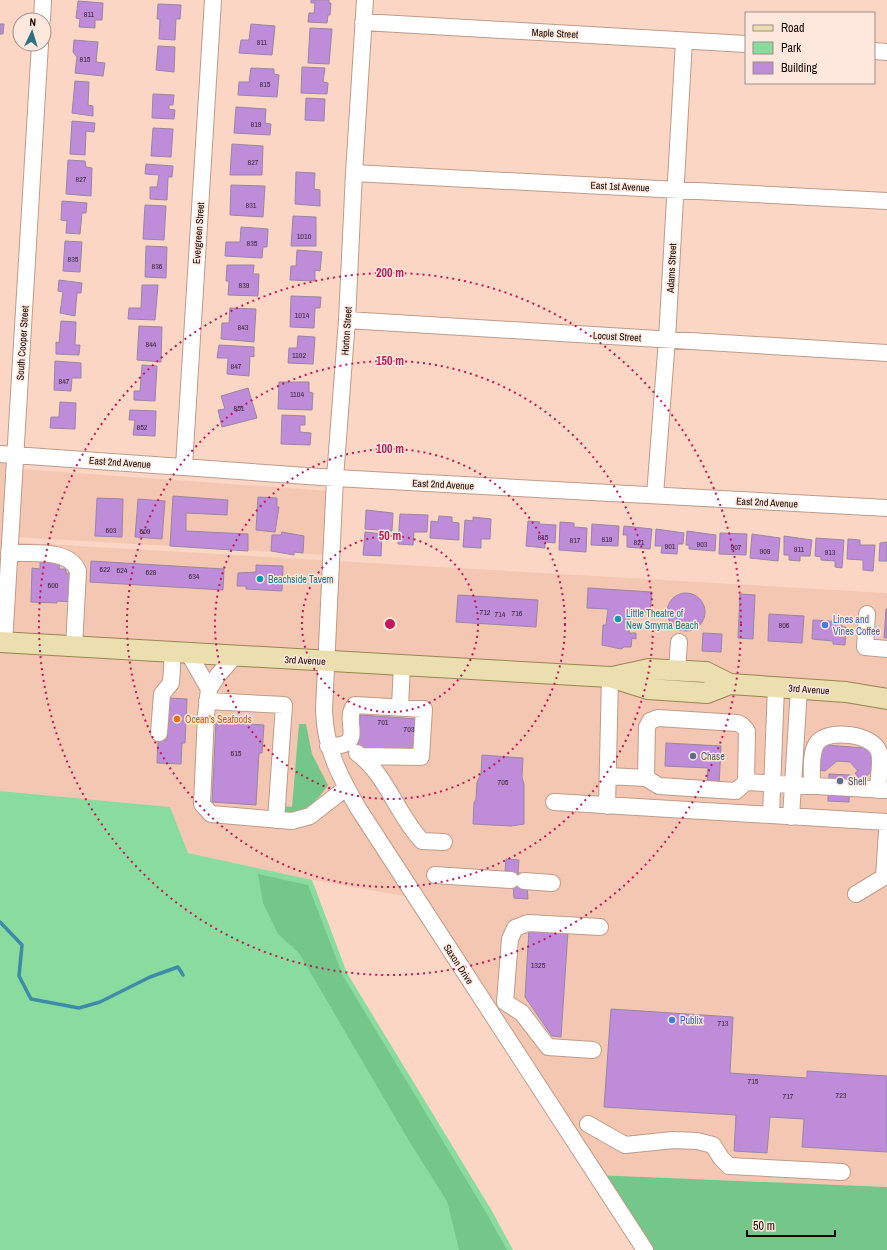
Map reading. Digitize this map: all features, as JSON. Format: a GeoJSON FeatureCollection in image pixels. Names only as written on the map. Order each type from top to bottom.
{"type":"FeatureCollection","features":[{"type":"Feature","properties":{"kind":"main road","name":"3rd Avenue"},"geometry":{"type":"LineString","coordinates":[[2,642],[610,677],[648,689],[707,693],[730,684]]}},
{"type":"Feature","properties":{"kind":"main road","name":"3rd Avenue"},"geometry":{"type":"LineString","coordinates":[[610,677],[649,669],[706,672],[730,684],[846,692],[887,698]]}},
{"type":"Feature","properties":{"kind":"street"},"geometry":{"type":"LineString","coordinates":[[42,12],[43,0]]}},
{"type":"Feature","properties":{"kind":"street","name":"Evergreen Street"},"geometry":{"type":"LineString","coordinates":[[184,466],[213,0]]}},
{"type":"Feature","properties":{"kind":"street","name":"Horton Street"},"geometry":{"type":"LineString","coordinates":[[327,661],[335,478],[347,320],[354,173],[365,0]]}},
{"type":"Feature","properties":{"kind":"street","name":"Maple Street"},"geometry":{"type":"LineString","coordinates":[[363,22],[745,44]]}},
{"type":"Feature","properties":{"kind":"street","name":"Adams Street"},"geometry":{"type":"LineString","coordinates":[[655,495],[667,339],[684,41]]}},
{"type":"Feature","properties":{"kind":"street"},"geometry":{"type":"LineString","coordinates":[[875,51],[887,52]]}},
{"type":"Feature","properties":{"kind":"street","name":"South Cooper Street"},"geometry":{"type":"LineString","coordinates":[[2,642],[9,553],[5,533],[7,454],[39,52]]}},
{"type":"Feature","properties":{"kind":"street","name":"East 1st Avenue"},"geometry":{"type":"LineString","coordinates":[[354,173],[887,201]]}},
{"type":"Feature","properties":{"kind":"street","name":"Locust Street"},"geometry":{"type":"LineString","coordinates":[[347,320],[887,354]]}},
{"type":"Feature","properties":{"kind":"street","name":"East 2nd Avenue"},"geometry":{"type":"LineString","coordinates":[[7,454],[335,478],[887,508]]}},
{"type":"Feature","properties":{"kind":"street"},"geometry":{"type":"LineString","coordinates":[[9,553],[62,555],[76,565],[78,571],[74,647]]}},
{"type":"Feature","properties":{"kind":"street"},"geometry":{"type":"LineString","coordinates":[[867,614],[865,647],[887,649]]}},
{"type":"Feature","properties":{"kind":"street"},"geometry":{"type":"LineString","coordinates":[[677,670],[679,642]]}},
{"type":"Feature","properties":{"kind":"street"},"geometry":{"type":"LineString","coordinates":[[181,653],[208,695],[284,705],[276,820]]}},
{"type":"Feature","properties":{"kind":"street"},"geometry":{"type":"LineString","coordinates":[[159,733],[162,694],[171,683],[181,653]]}},
{"type":"Feature","properties":{"kind":"street"},"geometry":{"type":"LineString","coordinates":[[235,656],[218,675],[208,695],[202,804],[211,814],[292,821],[310,816],[346,788]]}},
{"type":"Feature","properties":{"kind":"street","name":"Saxon Drive"},"geometry":{"type":"LineString","coordinates":[[327,661],[324,710],[328,746],[346,788],[645,1250]]}},
{"type":"Feature","properties":{"kind":"street"},"geometry":{"type":"LineString","coordinates":[[400,706],[402,665]]}},
{"type":"Feature","properties":{"kind":"street"},"geometry":{"type":"LineString","coordinates":[[607,806],[610,677]]}},
{"type":"Feature","properties":{"kind":"street"},"geometry":{"type":"LineString","coordinates":[[771,816],[776,687]]}},
{"type":"Feature","properties":{"kind":"street"},"geometry":{"type":"LineString","coordinates":[[791,817],[799,688]]}},
{"type":"Feature","properties":{"kind":"street"},"geometry":{"type":"LineString","coordinates":[[887,692],[887,698]]}},
{"type":"Feature","properties":{"kind":"street"},"geometry":{"type":"LineString","coordinates":[[328,746],[343,746],[346,744],[351,735],[352,710],[355,705],[400,706],[424,709],[421,757],[362,756]]}},
{"type":"Feature","properties":{"kind":"street"},"geometry":{"type":"LineString","coordinates":[[646,778],[647,728],[650,721],[658,718],[737,723],[742,725],[747,731],[746,782]]}},
{"type":"Feature","properties":{"kind":"street"},"geometry":{"type":"LineString","coordinates":[[608,776],[646,778],[659,786],[736,791],[746,782],[882,790],[880,753],[875,744],[866,738],[837,734],[826,736],[818,741],[813,748],[812,785]]}},
{"type":"Feature","properties":{"kind":"street"},"geometry":{"type":"LineString","coordinates":[[346,744],[362,756],[380,777],[410,828],[422,841],[444,842]]}},
{"type":"Feature","properties":{"kind":"street"},"geometry":{"type":"LineString","coordinates":[[554,802],[887,822]]}},
{"type":"Feature","properties":{"kind":"street"},"geometry":{"type":"LineString","coordinates":[[856,894],[884,877],[887,831]]}},
{"type":"Feature","properties":{"kind":"street"},"geometry":{"type":"LineString","coordinates":[[435,875],[552,883]]}},
{"type":"Feature","properties":{"kind":"street"},"geometry":{"type":"LineString","coordinates":[[593,1050],[548,1047],[522,1013],[505,1002],[510,939],[515,928],[528,922],[600,927]]}},
{"type":"Feature","properties":{"kind":"street"},"geometry":{"type":"LineString","coordinates":[[588,1124],[625,1145],[672,1140],[697,1140],[713,1145],[721,1158],[729,1166],[842,1172]]}},
{"type":"Feature","properties":{"kind":"shaded area"},"geometry":{"type":"Polygon","coordinates":[[[0,454],[15,455],[10,542],[887,593],[887,1187],[596,1175],[416,898],[312,880],[187,853],[169,807],[0,791],[0,454]]]}},
{"type":"Feature","properties":{"kind":"shaded area"},"geometry":{"type":"Polygon","coordinates":[[[19,469],[330,491],[327,555],[15,537],[19,469]]]}},
{"type":"Feature","properties":{"kind":"green space"},"geometry":{"type":"Polygon","coordinates":[[[299,724],[306,724],[312,754],[328,785],[320,796],[305,809],[286,814],[282,810],[282,806],[292,807],[299,724]]]}},
{"type":"Feature","properties":{"kind":"green space"},"geometry":{"type":"Polygon","coordinates":[[[0,791],[170,807],[188,853],[312,880],[347,973],[492,1211],[513,1250],[0,1250],[0,791]]]}},
{"type":"Feature","properties":{"kind":"green space"},"geometry":{"type":"Polygon","coordinates":[[[258,874],[308,885],[343,976],[487,1214],[507,1250],[459,1250],[447,1201],[409,1141],[299,953],[278,934],[263,903],[258,874]]]}},
{"type":"Feature","properties":{"kind":"green space"},"geometry":{"type":"Polygon","coordinates":[[[596,1175],[887,1187],[887,1250],[645,1250],[596,1175]]]}},
{"type":"Feature","properties":{"kind":"building"},"geometry":{"type":"Polygon","coordinates":[[[311,0],[329,0],[329,3],[331,3],[330,15],[328,15],[327,23],[308,22],[309,13],[314,13],[315,3],[311,3],[311,0]]]}},
{"type":"Feature","properties":{"kind":"building"},"geometry":{"type":"Polygon","coordinates":[[[78,1],[103,3],[102,20],[95,20],[95,28],[79,27],[80,19],[76,18],[78,1]]]}},
{"type":"Feature","properties":{"kind":"building"},"geometry":{"type":"Polygon","coordinates":[[[158,4],[181,5],[180,19],[176,19],[175,40],[159,39],[160,19],[157,19],[158,4]]]}},
{"type":"Feature","properties":{"kind":"building"},"geometry":{"type":"Polygon","coordinates":[[[0,24],[4,24],[3,34],[0,34],[0,24]]]}},
{"type":"Feature","properties":{"kind":"building"},"geometry":{"type":"Polygon","coordinates":[[[251,24],[275,26],[272,55],[239,53],[241,40],[249,40],[251,24]]]}},
{"type":"Feature","properties":{"kind":"building"},"geometry":{"type":"Polygon","coordinates":[[[310,28],[332,29],[329,64],[308,63],[310,28]]]}},
{"type":"Feature","properties":{"kind":"building"},"geometry":{"type":"Polygon","coordinates":[[[74,40],[98,42],[96,62],[105,63],[103,76],[75,73],[77,57],[73,52],[74,40]]]}},
{"type":"Feature","properties":{"kind":"building"},"geometry":{"type":"Polygon","coordinates":[[[158,46],[175,47],[174,72],[156,70],[158,46]]]}},
{"type":"Feature","properties":{"kind":"building"},"geometry":{"type":"Polygon","coordinates":[[[302,67],[325,68],[323,82],[328,83],[327,94],[301,93],[302,67]]]}},
{"type":"Feature","properties":{"kind":"building"},"geometry":{"type":"Polygon","coordinates":[[[251,68],[274,69],[274,74],[279,75],[277,97],[238,95],[239,82],[249,82],[251,68]]]}},
{"type":"Feature","properties":{"kind":"building"},"geometry":{"type":"Polygon","coordinates":[[[75,81],[89,82],[88,105],[93,106],[93,116],[72,113],[75,81]]]}},
{"type":"Feature","properties":{"kind":"building"},"geometry":{"type":"Polygon","coordinates":[[[153,94],[174,95],[173,105],[169,105],[169,109],[175,110],[174,119],[152,118],[153,94]]]}},
{"type":"Feature","properties":{"kind":"building"},"geometry":{"type":"Polygon","coordinates":[[[306,98],[325,99],[324,121],[305,120],[306,98]]]}},
{"type":"Feature","properties":{"kind":"building"},"geometry":{"type":"Polygon","coordinates":[[[236,107],[266,109],[265,123],[271,124],[270,135],[234,133],[236,107]]]}},
{"type":"Feature","properties":{"kind":"building"},"geometry":{"type":"Polygon","coordinates":[[[72,121],[95,123],[94,132],[86,131],[85,155],[70,154],[72,121]]]}},
{"type":"Feature","properties":{"kind":"building"},"geometry":{"type":"Polygon","coordinates":[[[153,128],[173,129],[171,157],[151,156],[153,128]]]}},
{"type":"Feature","properties":{"kind":"building"},"geometry":{"type":"Polygon","coordinates":[[[232,144],[263,146],[262,175],[230,175],[232,144]]]}},
{"type":"Feature","properties":{"kind":"building"},"geometry":{"type":"Polygon","coordinates":[[[68,160],[85,161],[86,167],[92,168],[91,196],[66,194],[68,160]]]}},
{"type":"Feature","properties":{"kind":"building"},"geometry":{"type":"Polygon","coordinates":[[[146,164],[173,166],[172,177],[168,177],[167,200],[150,199],[150,187],[157,187],[159,175],[145,174],[146,164]]]}},
{"type":"Feature","properties":{"kind":"building"},"geometry":{"type":"Polygon","coordinates":[[[296,172],[315,173],[314,189],[320,190],[320,206],[295,204],[296,172]]]}},
{"type":"Feature","properties":{"kind":"building"},"geometry":{"type":"Polygon","coordinates":[[[231,185],[265,186],[263,217],[230,215],[231,185]]]}},
{"type":"Feature","properties":{"kind":"building"},"geometry":{"type":"Polygon","coordinates":[[[62,201],[87,203],[86,213],[82,213],[80,234],[66,233],[67,221],[61,220],[62,201]]]}},
{"type":"Feature","properties":{"kind":"building"},"geometry":{"type":"Polygon","coordinates":[[[145,205],[166,206],[164,240],[143,239],[145,205]]]}},
{"type":"Feature","properties":{"kind":"building"},"geometry":{"type":"Polygon","coordinates":[[[293,216],[316,217],[316,246],[291,246],[293,216]]]}},
{"type":"Feature","properties":{"kind":"building"},"geometry":{"type":"Polygon","coordinates":[[[241,227],[268,229],[267,247],[263,247],[262,258],[225,256],[226,242],[240,242],[241,227]]]}},
{"type":"Feature","properties":{"kind":"building"},"geometry":{"type":"Polygon","coordinates":[[[65,241],[82,242],[80,272],[63,271],[65,241]]]}},
{"type":"Feature","properties":{"kind":"building"},"geometry":{"type":"Polygon","coordinates":[[[146,246],[167,247],[166,278],[145,277],[146,246]]]}},
{"type":"Feature","properties":{"kind":"building"},"geometry":{"type":"Polygon","coordinates":[[[297,250],[322,252],[320,271],[315,270],[315,281],[290,280],[291,266],[296,266],[297,250]]]}},
{"type":"Feature","properties":{"kind":"building"},"geometry":{"type":"Polygon","coordinates":[[[227,265],[254,265],[253,274],[259,274],[258,296],[228,295],[229,281],[226,281],[227,265]]]}},
{"type":"Feature","properties":{"kind":"building"},"geometry":{"type":"Polygon","coordinates":[[[59,280],[82,283],[81,293],[77,293],[75,316],[60,313],[63,292],[58,291],[59,280]]]}},
{"type":"Feature","properties":{"kind":"building"},"geometry":{"type":"Polygon","coordinates":[[[142,285],[158,285],[155,320],[128,319],[129,308],[141,308],[142,285]]]}},
{"type":"Feature","properties":{"kind":"building"},"geometry":{"type":"Polygon","coordinates":[[[291,296],[321,297],[320,308],[315,308],[314,328],[290,327],[291,296]]]}},
{"type":"Feature","properties":{"kind":"building"},"geometry":{"type":"Polygon","coordinates":[[[230,308],[256,309],[254,342],[221,339],[222,323],[229,323],[230,308]]]}},
{"type":"Feature","properties":{"kind":"building"},"geometry":{"type":"Polygon","coordinates":[[[61,321],[76,322],[75,345],[80,345],[79,355],[56,354],[56,342],[59,343],[61,321]]]}},
{"type":"Feature","properties":{"kind":"building"},"geometry":{"type":"Polygon","coordinates":[[[139,326],[162,327],[161,362],[137,360],[139,326]]]}},
{"type":"Feature","properties":{"kind":"building"},"geometry":{"type":"Polygon","coordinates":[[[298,336],[315,337],[313,364],[288,363],[289,348],[297,348],[298,336]]]}},
{"type":"Feature","properties":{"kind":"building"},"geometry":{"type":"Polygon","coordinates":[[[219,345],[254,347],[254,357],[250,356],[249,376],[227,374],[228,358],[217,358],[219,345]]]}},
{"type":"Feature","properties":{"kind":"building"},"geometry":{"type":"Polygon","coordinates":[[[55,361],[81,363],[81,378],[72,378],[71,391],[54,390],[55,361]]]}},
{"type":"Feature","properties":{"kind":"building"},"geometry":{"type":"Polygon","coordinates":[[[142,365],[157,366],[155,401],[134,400],[134,391],[140,391],[142,365]]]}},
{"type":"Feature","properties":{"kind":"building"},"geometry":{"type":"Polygon","coordinates":[[[279,382],[309,382],[309,392],[313,393],[312,410],[278,409],[279,382]]]}},
{"type":"Feature","properties":{"kind":"building"},"geometry":{"type":"Polygon","coordinates":[[[248,388],[257,418],[222,427],[218,410],[225,409],[221,396],[248,388]]]}},
{"type":"Feature","properties":{"kind":"building"},"geometry":{"type":"Polygon","coordinates":[[[60,402],[76,403],[75,429],[50,428],[51,417],[59,417],[60,402]]]}},
{"type":"Feature","properties":{"kind":"building"},"geometry":{"type":"Polygon","coordinates":[[[130,410],[156,411],[155,436],[133,435],[135,420],[129,420],[130,410]]]}},
{"type":"Feature","properties":{"kind":"building"},"geometry":{"type":"Polygon","coordinates":[[[282,415],[305,416],[305,425],[300,425],[300,432],[311,433],[310,445],[281,444],[282,415]]]}},
{"type":"Feature","properties":{"kind":"building"},"geometry":{"type":"Polygon","coordinates":[[[173,496],[228,500],[227,515],[186,513],[186,531],[248,534],[248,551],[170,546],[173,496]]]}},
{"type":"Feature","properties":{"kind":"building"},"geometry":{"type":"Polygon","coordinates":[[[258,497],[277,498],[277,507],[279,507],[275,532],[256,530],[258,497]]]}},
{"type":"Feature","properties":{"kind":"building"},"geometry":{"type":"Polygon","coordinates":[[[97,498],[123,499],[122,537],[95,536],[97,498]]]}},
{"type":"Feature","properties":{"kind":"building"},"geometry":{"type":"Polygon","coordinates":[[[138,499],[165,501],[162,539],[135,537],[138,499]]]}},
{"type":"Feature","properties":{"kind":"building"},"geometry":{"type":"Polygon","coordinates":[[[366,510],[393,513],[392,531],[365,529],[366,510]]]}},
{"type":"Feature","properties":{"kind":"building"},"geometry":{"type":"Polygon","coordinates":[[[400,514],[428,515],[427,532],[414,532],[413,545],[398,544],[400,514]]]}},
{"type":"Feature","properties":{"kind":"building"},"geometry":{"type":"Polygon","coordinates":[[[439,516],[452,517],[452,522],[459,523],[459,540],[430,538],[431,521],[438,522],[439,516]]]}},
{"type":"Feature","properties":{"kind":"building"},"geometry":{"type":"Polygon","coordinates":[[[473,517],[491,519],[490,539],[481,539],[481,548],[463,547],[465,520],[473,521],[473,517]]]}},
{"type":"Feature","properties":{"kind":"building"},"geometry":{"type":"Polygon","coordinates":[[[528,521],[540,522],[539,524],[556,525],[555,543],[545,542],[545,548],[526,546],[528,521]]]}},
{"type":"Feature","properties":{"kind":"building"},"geometry":{"type":"Polygon","coordinates":[[[560,522],[574,523],[574,527],[587,528],[586,552],[559,550],[560,522]]]}},
{"type":"Feature","properties":{"kind":"building"},"geometry":{"type":"Polygon","coordinates":[[[592,524],[619,526],[618,546],[591,545],[592,524]]]}},
{"type":"Feature","properties":{"kind":"building"},"geometry":{"type":"Polygon","coordinates":[[[624,526],[652,529],[650,549],[627,547],[627,535],[623,535],[624,526]]]}},
{"type":"Feature","properties":{"kind":"building"},"geometry":{"type":"Polygon","coordinates":[[[656,529],[684,533],[683,544],[678,544],[677,554],[661,553],[662,546],[655,546],[656,529]]]}},
{"type":"Feature","properties":{"kind":"building"},"geometry":{"type":"Polygon","coordinates":[[[687,531],[716,535],[715,551],[689,549],[689,545],[686,545],[687,531]]]}},
{"type":"Feature","properties":{"kind":"building"},"geometry":{"type":"Polygon","coordinates":[[[282,532],[304,536],[303,553],[294,552],[294,555],[271,551],[272,535],[281,535],[282,532]]]}},
{"type":"Feature","properties":{"kind":"building"},"geometry":{"type":"Polygon","coordinates":[[[365,532],[382,534],[381,556],[363,555],[365,532]]]}},
{"type":"Feature","properties":{"kind":"building"},"geometry":{"type":"Polygon","coordinates":[[[720,533],[747,534],[746,555],[719,554],[720,533]]]}},
{"type":"Feature","properties":{"kind":"building"},"geometry":{"type":"Polygon","coordinates":[[[752,534],[780,538],[778,561],[750,558],[752,534]]]}},
{"type":"Feature","properties":{"kind":"building"},"geometry":{"type":"Polygon","coordinates":[[[784,536],[812,540],[810,556],[800,556],[800,561],[789,560],[789,555],[784,555],[784,536]]]}},
{"type":"Feature","properties":{"kind":"building"},"geometry":{"type":"Polygon","coordinates":[[[816,538],[844,540],[842,568],[835,567],[835,561],[821,560],[821,557],[815,556],[816,538]]]}},
{"type":"Feature","properties":{"kind":"building"},"geometry":{"type":"Polygon","coordinates":[[[848,539],[860,540],[860,545],[875,545],[873,571],[863,570],[863,560],[847,559],[848,539]]]}},
{"type":"Feature","properties":{"kind":"building"},"geometry":{"type":"Polygon","coordinates":[[[887,542],[887,561],[879,561],[880,543],[887,542]]]}},
{"type":"Feature","properties":{"kind":"building"},"geometry":{"type":"Polygon","coordinates":[[[40,560],[60,561],[59,569],[66,569],[66,573],[74,574],[73,602],[31,602],[32,568],[40,569],[40,560]]]}},
{"type":"Feature","properties":{"kind":"building"},"geometry":{"type":"Polygon","coordinates":[[[91,561],[224,569],[223,590],[90,582],[91,561]]]}},
{"type":"Feature","properties":{"kind":"building","name":"Beachside Tavern"},"geometry":{"type":"Polygon","coordinates":[[[256,565],[283,566],[282,591],[246,589],[246,586],[237,586],[238,573],[256,572],[256,565]]]}},
{"type":"Feature","properties":{"kind":"building","name":"Little Theatre of New Smyrna Beach"},"geometry":{"type":"Polygon","coordinates":[[[588,588],[652,592],[650,612],[630,611],[629,633],[636,633],[636,639],[632,638],[631,647],[624,647],[621,649],[602,645],[603,625],[606,625],[608,609],[587,608],[588,588]]]}},
{"type":"Feature","properties":{"kind":"building"},"geometry":{"type":"Polygon","coordinates":[[[682,593],[690,593],[700,598],[704,605],[704,619],[700,626],[690,631],[682,631],[672,626],[670,623],[667,616],[667,608],[672,598],[675,596],[682,593]]]}},
{"type":"Feature","properties":{"kind":"building"},"geometry":{"type":"Polygon","coordinates":[[[740,594],[755,595],[753,639],[738,638],[740,594]]]}},
{"type":"Feature","properties":{"kind":"building"},"geometry":{"type":"Polygon","coordinates":[[[458,595],[538,600],[536,627],[456,622],[458,595]]]}},
{"type":"Feature","properties":{"kind":"building"},"geometry":{"type":"Polygon","coordinates":[[[886,609],[887,638],[884,638],[886,609]]]}},
{"type":"Feature","properties":{"kind":"building"},"geometry":{"type":"Polygon","coordinates":[[[769,614],[804,616],[802,643],[768,641],[769,614]]]}},
{"type":"Feature","properties":{"kind":"building"},"geometry":{"type":"Polygon","coordinates":[[[813,620],[842,622],[842,627],[846,627],[845,645],[833,644],[833,641],[812,639],[813,620]]]}},
{"type":"Feature","properties":{"kind":"building"},"geometry":{"type":"Polygon","coordinates":[[[703,633],[722,634],[721,652],[702,651],[703,633]]]}},
{"type":"Feature","properties":{"kind":"building","name":"Ocean's Seafoods"},"geometry":{"type":"Polygon","coordinates":[[[169,698],[187,699],[185,743],[182,743],[181,764],[157,763],[158,739],[167,740],[169,698]]]}},
{"type":"Feature","properties":{"kind":"building"},"geometry":{"type":"Polygon","coordinates":[[[360,715],[418,719],[416,751],[358,747],[360,715]]]}},
{"type":"Feature","properties":{"kind":"building"},"geometry":{"type":"Polygon","coordinates":[[[216,722],[264,725],[262,753],[259,753],[256,805],[212,802],[216,722]]]}},
{"type":"Feature","properties":{"kind":"building","name":"Chase"},"geometry":{"type":"Polygon","coordinates":[[[666,743],[721,746],[719,787],[707,786],[708,768],[665,766],[666,743]]]}},
{"type":"Feature","properties":{"kind":"building"},"geometry":{"type":"Polygon","coordinates":[[[827,745],[875,749],[873,770],[861,781],[855,773],[858,771],[850,762],[837,761],[825,771],[818,770],[819,751],[827,745]]]}},
{"type":"Feature","properties":{"kind":"building"},"geometry":{"type":"Polygon","coordinates":[[[482,755],[523,758],[522,777],[524,784],[524,824],[511,826],[473,824],[474,803],[476,799],[477,782],[481,774],[482,755]]]}},
{"type":"Feature","properties":{"kind":"building"},"geometry":{"type":"Polygon","coordinates":[[[829,774],[850,775],[849,802],[828,801],[829,774]]]}},
{"type":"Feature","properties":{"kind":"building"},"geometry":{"type":"Polygon","coordinates":[[[506,859],[519,860],[518,873],[521,873],[521,879],[527,885],[528,899],[514,898],[513,885],[508,878],[508,871],[505,871],[506,859]]]}},
{"type":"Feature","properties":{"kind":"building"},"geometry":{"type":"Polygon","coordinates":[[[529,929],[568,931],[561,1037],[552,1036],[525,997],[529,929]]]}},
{"type":"Feature","properties":{"kind":"building"},"geometry":{"type":"Polygon","coordinates":[[[611,1009],[733,1017],[730,1073],[807,1078],[807,1071],[887,1076],[887,1152],[802,1147],[804,1119],[770,1117],[767,1153],[734,1151],[736,1115],[604,1107],[611,1009]]]}},
{"type":"Feature","properties":{"kind":"waterway"},"geometry":{"type":"LineString","coordinates":[[0,922],[22,945],[19,976],[31,999],[79,1008],[100,1002],[150,977],[178,967],[183,975]]}},
{"type":"Feature","properties":{"kind":"place","name":"Beachside Tavern"},"geometry":{"type":"Point","coordinates":[260,579]}},
{"type":"Feature","properties":{"kind":"place","name":"Little Theatre of New Smyrna Beach"},"geometry":{"type":"Point","coordinates":[618,619]}},
{"type":"Feature","properties":{"kind":"place","name":"Lines and Vines Coffee"},"geometry":{"type":"Point","coordinates":[825,625]}},
{"type":"Feature","properties":{"kind":"place","name":"Ocean's Seafoods"},"geometry":{"type":"Point","coordinates":[177,719]}},
{"type":"Feature","properties":{"kind":"place","name":"Chase"},"geometry":{"type":"Point","coordinates":[693,756]}},
{"type":"Feature","properties":{"kind":"place","name":"Shell"},"geometry":{"type":"Point","coordinates":[840,781]}},
{"type":"Feature","properties":{"kind":"place","name":"Publix"},"geometry":{"type":"Point","coordinates":[672,1020]}}]}
